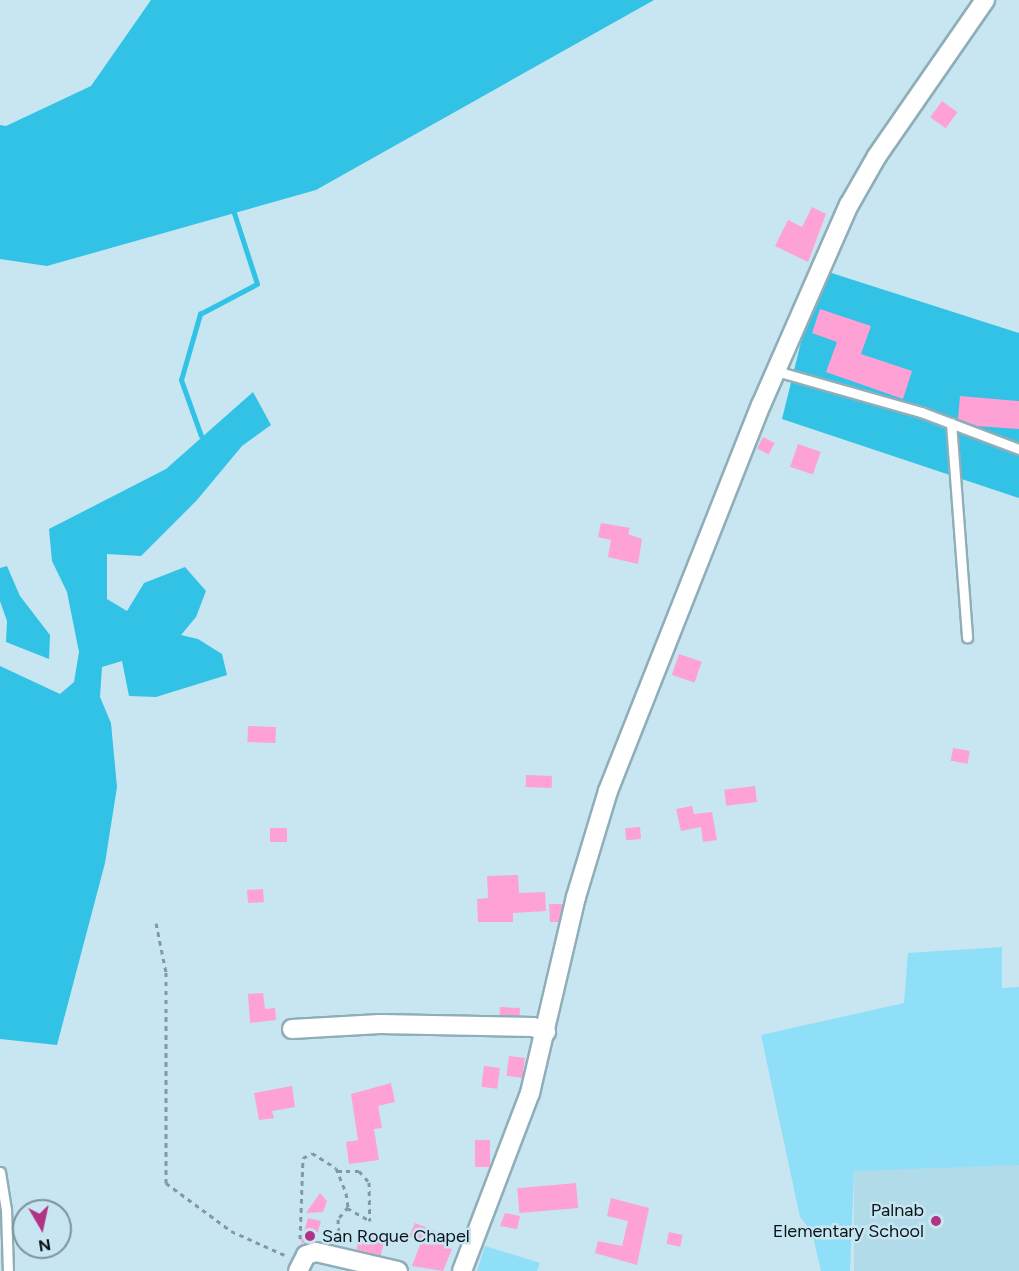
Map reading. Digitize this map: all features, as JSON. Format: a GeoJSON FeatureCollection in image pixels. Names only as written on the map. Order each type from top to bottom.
{"type":"FeatureCollection","features":[{"type":"Feature","properties":{"kind":"street"},"geometry":{"type":"LineString","coordinates":[[462,1271],[514,1142],[546,1032],[576,897],[608,791],[776,371],[819,269],[877,156],[985,0]]}},
{"type":"Feature","properties":{"kind":"street"},"geometry":{"type":"LineString","coordinates":[[292,1029],[380,1024],[533,1027],[546,1032]]}},
{"type":"Feature","properties":{"kind":"street"},"geometry":{"type":"LineString","coordinates":[[301,1267],[306,1255],[327,1252],[398,1271]]}},
{"type":"Feature","properties":{"kind":"lane"},"geometry":{"type":"LineString","coordinates":[[776,371],[951,423],[1019,449]]}},
{"type":"Feature","properties":{"kind":"lane"},"geometry":{"type":"LineString","coordinates":[[951,423],[967,637]]}},
{"type":"Feature","properties":{"kind":"lane"},"geometry":{"type":"LineString","coordinates":[[0,1172],[6,1209],[8,1271]]}},
{"type":"Feature","properties":{"kind":"path"},"geometry":{"type":"LineString","coordinates":[[156,923],[166,972],[166,1183],[231,1231],[301,1267]]}},
{"type":"Feature","properties":{"kind":"path"},"geometry":{"type":"LineString","coordinates":[[300,1241],[303,1158],[312,1153],[337,1171],[346,1193],[347,1208],[338,1218],[339,1236],[327,1252]]}},
{"type":"Feature","properties":{"kind":"path"},"geometry":{"type":"LineString","coordinates":[[337,1171],[359,1171],[369,1182],[370,1221],[347,1208]]}},
{"type":"Feature","properties":{"kind":"shaded area"},"geometry":{"type":"Polygon","coordinates":[[[151,0],[654,0],[316,190],[47,266],[0,259],[0,125],[6,126],[91,86],[151,0]]]}},
{"type":"Feature","properties":{"kind":"shaded area"},"geometry":{"type":"Polygon","coordinates":[[[819,269],[1019,333],[1019,498],[782,419],[819,269]]]}},
{"type":"Feature","properties":{"kind":"shaded area"},"geometry":{"type":"Polygon","coordinates":[[[253,392],[271,425],[242,446],[197,500],[141,556],[107,554],[107,599],[127,611],[144,583],[185,567],[206,591],[196,617],[181,635],[198,639],[222,654],[227,675],[156,697],[129,696],[122,661],[102,667],[100,697],[111,723],[117,787],[105,863],[57,1045],[0,1039],[0,666],[60,694],[74,682],[79,652],[67,592],[52,561],[49,529],[166,469],[253,392]]]}},
{"type":"Feature","properties":{"kind":"shaded area"},"geometry":{"type":"Polygon","coordinates":[[[7,566],[20,596],[50,635],[49,659],[6,642],[7,621],[0,601],[0,568],[7,566]]]}},
{"type":"Feature","properties":{"kind":"shaded area"},"geometry":{"type":"Polygon","coordinates":[[[1002,947],[1002,988],[1019,987],[1019,1165],[854,1171],[850,1271],[821,1271],[812,1232],[800,1217],[761,1035],[904,1003],[908,953],[1002,947]]]}},
{"type":"Feature","properties":{"kind":"shaded area","name":"Palnab Elementary School"},"geometry":{"type":"Polygon","coordinates":[[[854,1165],[1019,1165],[1019,1271],[854,1271],[854,1165]]]}},
{"type":"Feature","properties":{"kind":"shaded area"},"geometry":{"type":"Polygon","coordinates":[[[485,1246],[540,1263],[537,1271],[477,1271],[485,1246]]]}},
{"type":"Feature","properties":{"kind":"building"},"geometry":{"type":"Polygon","coordinates":[[[942,101],[957,112],[946,128],[930,117],[942,101]]]}},
{"type":"Feature","properties":{"kind":"building"},"geometry":{"type":"Polygon","coordinates":[[[812,207],[826,214],[808,262],[775,246],[788,220],[802,227],[812,207]]]}},
{"type":"Feature","properties":{"kind":"building"},"geometry":{"type":"Polygon","coordinates":[[[820,309],[871,326],[861,354],[912,371],[903,399],[826,372],[837,342],[812,333],[820,309]]]}},
{"type":"Feature","properties":{"kind":"building"},"geometry":{"type":"Polygon","coordinates":[[[960,396],[1019,401],[1019,429],[977,426],[958,419],[960,396]]]}},
{"type":"Feature","properties":{"kind":"building"},"geometry":{"type":"Polygon","coordinates":[[[763,437],[775,443],[769,454],[757,449],[763,437]]]}},
{"type":"Feature","properties":{"kind":"building"},"geometry":{"type":"Polygon","coordinates":[[[798,444],[821,452],[813,475],[790,467],[798,444]]]}},
{"type":"Feature","properties":{"kind":"building"},"geometry":{"type":"Polygon","coordinates":[[[601,523],[630,528],[628,534],[642,539],[638,564],[608,557],[611,540],[598,537],[601,523]]]}},
{"type":"Feature","properties":{"kind":"building"},"geometry":{"type":"Polygon","coordinates":[[[679,654],[702,662],[695,683],[672,675],[679,654]]]}},
{"type":"Feature","properties":{"kind":"building"},"geometry":{"type":"Polygon","coordinates":[[[248,726],[276,727],[275,743],[247,742],[248,726]]]}},
{"type":"Feature","properties":{"kind":"building"},"geometry":{"type":"Polygon","coordinates":[[[953,748],[970,751],[967,764],[951,761],[953,748]]]}},
{"type":"Feature","properties":{"kind":"building"},"geometry":{"type":"Polygon","coordinates":[[[526,775],[552,776],[552,788],[526,787],[526,775]]]}},
{"type":"Feature","properties":{"kind":"building"},"geometry":{"type":"Polygon","coordinates":[[[755,786],[757,802],[726,806],[724,790],[755,786]]]}},
{"type":"Feature","properties":{"kind":"building"},"geometry":{"type":"Polygon","coordinates":[[[692,806],[694,814],[712,812],[717,840],[703,842],[701,827],[681,831],[676,809],[692,806]]]}},
{"type":"Feature","properties":{"kind":"building"},"geometry":{"type":"Polygon","coordinates":[[[640,827],[641,839],[626,840],[625,828],[640,827]]]}},
{"type":"Feature","properties":{"kind":"building"},"geometry":{"type":"Polygon","coordinates":[[[270,828],[287,828],[287,842],[270,842],[270,828]]]}},
{"type":"Feature","properties":{"kind":"building"},"geometry":{"type":"Polygon","coordinates":[[[518,875],[519,893],[545,892],[546,911],[513,913],[513,922],[478,922],[477,899],[488,898],[487,876],[518,875]]]}},
{"type":"Feature","properties":{"kind":"building"},"geometry":{"type":"Polygon","coordinates":[[[263,889],[264,902],[248,903],[247,890],[263,889]]]}},
{"type":"Feature","properties":{"kind":"building"},"geometry":{"type":"Polygon","coordinates":[[[549,904],[563,904],[559,922],[550,922],[549,904]]]}},
{"type":"Feature","properties":{"kind":"building"},"geometry":{"type":"Polygon","coordinates":[[[263,993],[265,1009],[275,1008],[276,1020],[250,1023],[248,994],[263,993]]]}},
{"type":"Feature","properties":{"kind":"building"},"geometry":{"type":"Polygon","coordinates":[[[500,1007],[520,1008],[520,1016],[500,1015],[500,1007]]]}},
{"type":"Feature","properties":{"kind":"building"},"geometry":{"type":"Polygon","coordinates":[[[509,1056],[525,1058],[522,1078],[507,1076],[509,1056]]]}},
{"type":"Feature","properties":{"kind":"building"},"geometry":{"type":"Polygon","coordinates":[[[484,1066],[500,1068],[497,1089],[481,1087],[484,1066]]]}},
{"type":"Feature","properties":{"kind":"building"},"geometry":{"type":"Polygon","coordinates":[[[391,1083],[395,1102],[378,1106],[382,1128],[374,1129],[379,1160],[349,1164],[346,1142],[358,1140],[351,1094],[391,1083]]]}},
{"type":"Feature","properties":{"kind":"building"},"geometry":{"type":"Polygon","coordinates":[[[292,1086],[295,1107],[272,1111],[274,1118],[259,1120],[254,1093],[292,1086]]]}},
{"type":"Feature","properties":{"kind":"building"},"geometry":{"type":"Polygon","coordinates":[[[475,1140],[490,1140],[490,1167],[475,1167],[475,1140]]]}},
{"type":"Feature","properties":{"kind":"building"},"geometry":{"type":"Polygon","coordinates":[[[576,1183],[578,1208],[519,1213],[517,1188],[576,1183]]]}},
{"type":"Feature","properties":{"kind":"building"},"geometry":{"type":"Polygon","coordinates":[[[320,1193],[327,1201],[323,1212],[306,1213],[320,1193]]]}},
{"type":"Feature","properties":{"kind":"building"},"geometry":{"type":"Polygon","coordinates":[[[611,1198],[649,1208],[637,1265],[595,1253],[598,1241],[622,1246],[628,1221],[607,1216],[611,1198]]]}},
{"type":"Feature","properties":{"kind":"building"},"geometry":{"type":"Polygon","coordinates":[[[505,1213],[520,1216],[517,1229],[500,1226],[505,1213]]]}},
{"type":"Feature","properties":{"kind":"building"},"geometry":{"type":"Polygon","coordinates":[[[308,1218],[321,1221],[315,1241],[305,1244],[301,1242],[308,1218]]]}},
{"type":"Feature","properties":{"kind":"building"},"geometry":{"type":"Polygon","coordinates":[[[415,1223],[442,1234],[439,1243],[452,1249],[443,1271],[412,1266],[421,1242],[409,1237],[415,1223]]]}},
{"type":"Feature","properties":{"kind":"building"},"geometry":{"type":"Polygon","coordinates":[[[361,1231],[385,1237],[381,1255],[356,1249],[361,1231]]]}},
{"type":"Feature","properties":{"kind":"building"},"geometry":{"type":"Polygon","coordinates":[[[669,1232],[683,1235],[680,1247],[667,1244],[669,1232]]]}},
{"type":"Feature","properties":{"kind":"waterway"},"geometry":{"type":"LineString","coordinates":[[201,436],[181,380],[200,314],[257,284],[233,210]]}},
{"type":"Feature","properties":{"kind":"place","name":"Palnab Elementary School"},"geometry":{"type":"Point","coordinates":[936,1221]}},
{"type":"Feature","properties":{"kind":"place","name":"San Roque Chapel"},"geometry":{"type":"Point","coordinates":[310,1236]}}]}
